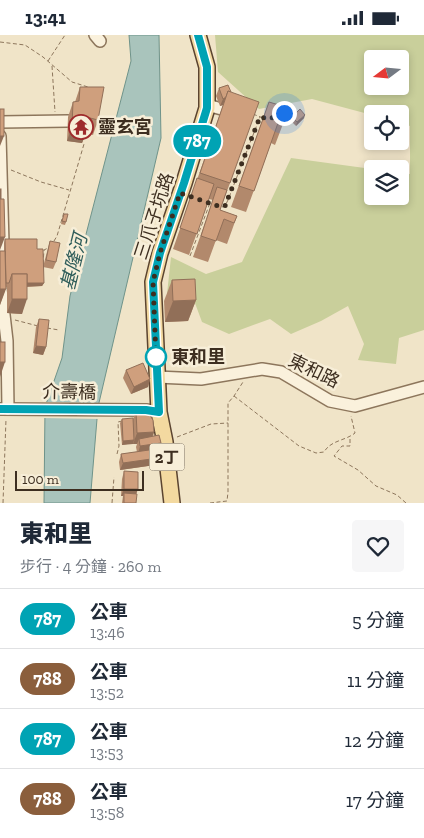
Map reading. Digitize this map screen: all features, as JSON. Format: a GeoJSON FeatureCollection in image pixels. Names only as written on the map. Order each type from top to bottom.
{"type":"FeatureCollection","features":[{"type":"Feature","properties":{"kind":"main road","name":"三爪子坑路"},"geometry":{"type":"LineString","coordinates":[[159,412],[153,282],[160,253],[184,183],[207,105],[207,67],[198,35]]}},
{"type":"Feature","properties":{"kind":"main road","name":"2丁"},"geometry":{"type":"LineString","coordinates":[[159,412],[165,442],[172,503]]}},
{"type":"Feature","properties":{"kind":"street"},"geometry":{"type":"LineString","coordinates":[[207,105],[229,111]]}},
{"type":"Feature","properties":{"kind":"street"},"geometry":{"type":"LineString","coordinates":[[0,123],[64,122]]}},
{"type":"Feature","properties":{"kind":"street"},"geometry":{"type":"LineString","coordinates":[[0,136],[3,243],[0,258]]}},
{"type":"Feature","properties":{"kind":"street"},"geometry":{"type":"LineString","coordinates":[[0,280],[5,317],[4,409]]}},
{"type":"Feature","properties":{"kind":"street","name":"東和路"},"geometry":{"type":"LineString","coordinates":[[157,377],[201,379],[262,369],[282,372],[330,401],[356,406],[424,387]]}},
{"type":"Feature","properties":{"kind":"street","name":"介壽橋"},"geometry":{"type":"LineString","coordinates":[[4,409],[146,410],[159,412]]}},
{"type":"Feature","properties":{"kind":"path"},"geometry":{"type":"LineString","coordinates":[[48,62],[65,35]]}},
{"type":"Feature","properties":{"kind":"path"},"geometry":{"type":"LineString","coordinates":[[0,41],[25,45],[72,82],[91,88]]}},
{"type":"Feature","properties":{"kind":"path"},"geometry":{"type":"LineString","coordinates":[[52,66],[64,122]]}},
{"type":"Feature","properties":{"kind":"path"},"geometry":{"type":"LineString","coordinates":[[248,112],[270,119]]}},
{"type":"Feature","properties":{"kind":"path"},"geometry":{"type":"LineString","coordinates":[[284,113],[295,116]]}},
{"type":"Feature","properties":{"kind":"path"},"geometry":{"type":"LineString","coordinates":[[221,207],[225,206],[228,200],[260,117]]}},
{"type":"Feature","properties":{"kind":"path"},"geometry":{"type":"LineString","coordinates":[[43,269],[44,250],[51,245],[56,236],[84,145]]}},
{"type":"Feature","properties":{"kind":"path"},"geometry":{"type":"LineString","coordinates":[[1,166],[41,182],[69,190]]}},
{"type":"Feature","properties":{"kind":"path"},"geometry":{"type":"LineString","coordinates":[[190,256],[210,203],[216,205]]}},
{"type":"Feature","properties":{"kind":"path"},"geometry":{"type":"LineString","coordinates":[[5,317],[59,330]]}},
{"type":"Feature","properties":{"kind":"path"},"geometry":{"type":"LineString","coordinates":[[210,503],[227,501],[228,403],[250,371]]}},
{"type":"Feature","properties":{"kind":"path"},"geometry":{"type":"LineString","coordinates":[[234,396],[299,446],[316,453],[324,452],[328,446],[355,433],[350,414]]}},
{"type":"Feature","properties":{"kind":"path"},"geometry":{"type":"LineString","coordinates":[[3,503],[6,415],[4,409]]}},
{"type":"Feature","properties":{"kind":"path"},"geometry":{"type":"LineString","coordinates":[[117,454],[119,445],[118,422],[130,421],[129,411]]}},
{"type":"Feature","properties":{"kind":"path"},"geometry":{"type":"LineString","coordinates":[[165,442],[194,429],[211,424],[228,423]]}},
{"type":"Feature","properties":{"kind":"path"},"geometry":{"type":"LineString","coordinates":[[350,437],[350,446],[342,446],[334,456],[358,470],[376,486],[397,495],[406,503]]}},
{"type":"Feature","properties":{"kind":"path"},"geometry":{"type":"LineString","coordinates":[[112,503],[115,488],[114,477]]}},
{"type":"Feature","properties":{"kind":"green space"},"geometry":{"type":"Polygon","coordinates":[[[215,35],[424,35],[424,330],[399,338],[396,364],[358,360],[364,344],[348,306],[321,321],[291,334],[270,319],[229,334],[202,322],[192,295],[167,294],[171,257],[206,274],[242,262],[291,158],[364,168],[364,205],[409,205],[409,105],[364,105],[364,113],[312,99],[259,109],[218,72],[215,35]]]}},
{"type":"Feature","properties":{"kind":"water"},"geometry":{"type":"Polygon","coordinates":[[[129,35],[159,35],[161,138],[98,407],[90,503],[44,503],[45,407],[62,358],[70,296],[131,61],[129,35]]]}},
{"type":"Feature","properties":{"kind":"pier"},"geometry":{"type":"Polygon","coordinates":[[[44,402],[102,403],[100,419],[42,418],[44,402]]]}},
{"type":"Feature","properties":{"kind":"building"},"geometry":{"type":"Polygon","coordinates":[[[228,85],[231,92],[228,91],[223,99],[219,88],[228,85]]]}},
{"type":"Feature","properties":{"kind":"building"},"geometry":{"type":"Polygon","coordinates":[[[80,87],[104,87],[98,120],[90,118],[88,128],[72,126],[73,102],[79,101],[80,87]]]}},
{"type":"Feature","properties":{"kind":"building"},"geometry":{"type":"Polygon","coordinates":[[[228,91],[259,102],[230,183],[200,173],[228,91]]]}},
{"type":"Feature","properties":{"kind":"building"},"geometry":{"type":"Polygon","coordinates":[[[269,102],[289,108],[283,124],[278,123],[254,191],[239,186],[269,102]]]}},
{"type":"Feature","properties":{"kind":"building"},"geometry":{"type":"Polygon","coordinates":[[[0,109],[4,109],[4,136],[0,136],[0,109]]]}},
{"type":"Feature","properties":{"kind":"building"},"geometry":{"type":"Polygon","coordinates":[[[300,109],[305,115],[297,122],[292,117],[300,109]]]}},
{"type":"Feature","properties":{"kind":"building"},"geometry":{"type":"Polygon","coordinates":[[[197,178],[214,184],[197,234],[180,228],[197,178]]]}},
{"type":"Feature","properties":{"kind":"building"},"geometry":{"type":"Polygon","coordinates":[[[217,187],[227,190],[220,210],[237,216],[234,223],[224,219],[216,241],[201,236],[217,187]]]}},
{"type":"Feature","properties":{"kind":"building"},"geometry":{"type":"Polygon","coordinates":[[[0,199],[4,199],[5,237],[0,237],[0,199]]]}},
{"type":"Feature","properties":{"kind":"building"},"geometry":{"type":"Polygon","coordinates":[[[64,214],[68,214],[66,222],[62,221],[64,214]]]}},
{"type":"Feature","properties":{"kind":"building"},"geometry":{"type":"Polygon","coordinates":[[[5,239],[37,239],[37,249],[43,249],[44,283],[27,283],[27,274],[12,274],[9,283],[6,283],[5,239]]]}},
{"type":"Feature","properties":{"kind":"building"},"geometry":{"type":"Polygon","coordinates":[[[50,241],[60,243],[56,262],[46,260],[50,241]]]}},
{"type":"Feature","properties":{"kind":"building"},"geometry":{"type":"Polygon","coordinates":[[[0,251],[5,251],[6,289],[0,289],[0,251]]]}},
{"type":"Feature","properties":{"kind":"building"},"geometry":{"type":"Polygon","coordinates":[[[12,274],[27,274],[27,299],[12,299],[12,274]]]}},
{"type":"Feature","properties":{"kind":"building"},"geometry":{"type":"Polygon","coordinates":[[[195,279],[196,300],[173,301],[172,280],[195,279]]]}},
{"type":"Feature","properties":{"kind":"building"},"geometry":{"type":"Polygon","coordinates":[[[39,319],[49,320],[46,347],[36,346],[39,319]]]}},
{"type":"Feature","properties":{"kind":"building"},"geometry":{"type":"Polygon","coordinates":[[[0,342],[5,342],[5,362],[0,362],[0,342]]]}},
{"type":"Feature","properties":{"kind":"building"},"geometry":{"type":"Polygon","coordinates":[[[143,363],[150,379],[134,387],[126,370],[143,363]]]}},
{"type":"Feature","properties":{"kind":"building"},"geometry":{"type":"Polygon","coordinates":[[[136,411],[147,411],[153,420],[154,432],[137,433],[136,411]]]}},
{"type":"Feature","properties":{"kind":"building"},"geometry":{"type":"Polygon","coordinates":[[[133,418],[134,440],[123,441],[122,419],[133,418]]]}},
{"type":"Feature","properties":{"kind":"building"},"geometry":{"type":"Polygon","coordinates":[[[159,435],[161,443],[140,446],[139,439],[159,435]]]}},
{"type":"Feature","properties":{"kind":"building"},"geometry":{"type":"Polygon","coordinates":[[[163,448],[165,457],[123,463],[121,454],[163,448]]]}},
{"type":"Feature","properties":{"kind":"building"},"geometry":{"type":"Polygon","coordinates":[[[124,471],[138,472],[138,489],[124,489],[124,471]]]}},
{"type":"Feature","properties":{"kind":"building"},"geometry":{"type":"Polygon","coordinates":[[[124,493],[137,494],[136,503],[124,503],[124,493]]]}},
{"type":"Feature","properties":{"kind":"bus line","name":"787"},"geometry":{"type":"LineString","coordinates":[[0,409],[146,410],[159,412],[153,282],[160,253],[207,108],[207,67],[198,35]]}},
{"type":"Feature","properties":{"kind":"place","name":"靈玄宮"},"geometry":{"type":"Point","coordinates":[81,127]}},
{"type":"Feature","properties":{"kind":"place","name":"東和里"},"geometry":{"type":"Point","coordinates":[156,357]}},
{"type":"Feature","properties":{"kind":"route"},"geometry":{"type":"LineString","coordinates":[[156,357],[153,282],[160,253],[180,193],[221,207],[225,206],[260,117],[270,119],[284,113]]}},
{"type":"Feature","properties":{"kind":"water label","name":"基隆河"},"geometry":{"type":"Point","coordinates":[74,262]}}]}
